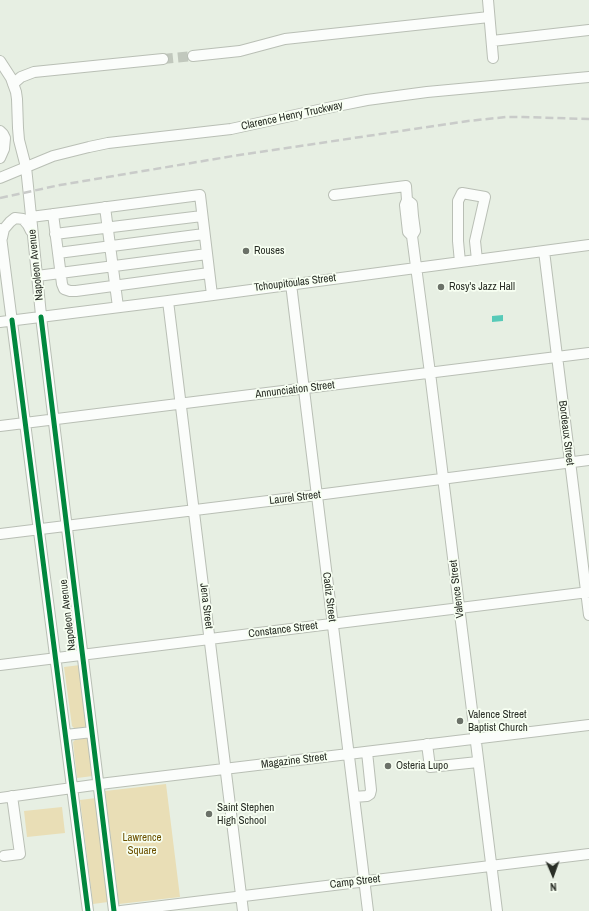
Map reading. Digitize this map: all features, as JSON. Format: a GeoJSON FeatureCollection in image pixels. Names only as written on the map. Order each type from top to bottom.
{"type":"FeatureCollection","features":[{"type":"Feature","properties":{"kind":"street"},"geometry":{"type":"LineString","coordinates":[[488,0],[493,58]]}},
{"type":"Feature","properties":{"kind":"street"},"geometry":{"type":"LineString","coordinates":[[193,56],[240,51],[285,39],[489,17]]}},
{"type":"Feature","properties":{"kind":"street"},"geometry":{"type":"LineString","coordinates":[[492,41],[589,30]]}},
{"type":"Feature","properties":{"kind":"street"},"geometry":{"type":"LineString","coordinates":[[13,84],[21,77],[34,72],[163,59]]}},
{"type":"Feature","properties":{"kind":"street","name":"Napoleon Avenue"},"geometry":{"type":"LineString","coordinates":[[0,61],[11,78],[17,99],[18,128],[26,167],[41,317],[114,911]]}},
{"type":"Feature","properties":{"kind":"street","name":"Clarence Henry Truckway"},"geometry":{"type":"LineString","coordinates":[[0,178],[53,156],[108,143],[231,129],[367,100],[427,92],[589,77]]}},
{"type":"Feature","properties":{"kind":"street"},"geometry":{"type":"LineString","coordinates":[[0,131],[5,138],[0,158]]}},
{"type":"Feature","properties":{"kind":"street"},"geometry":{"type":"LineString","coordinates":[[2,146],[22,150]]}},
{"type":"Feature","properties":{"kind":"street","name":"Valence Street"},"geometry":{"type":"LineString","coordinates":[[334,195],[406,186],[407,200],[412,204],[415,231],[412,236],[444,478],[497,911]]}},
{"type":"Feature","properties":{"kind":"street"},"geometry":{"type":"LineString","coordinates":[[460,262],[458,240],[458,201],[462,193],[485,197],[475,240],[477,260]]}},
{"type":"Feature","properties":{"kind":"street"},"geometry":{"type":"LineString","coordinates":[[31,217],[200,195],[212,294]]}},
{"type":"Feature","properties":{"kind":"street"},"geometry":{"type":"LineString","coordinates":[[105,207],[118,307]]}},
{"type":"Feature","properties":{"kind":"street"},"geometry":{"type":"LineString","coordinates":[[53,214],[62,284],[64,289],[76,291],[209,273]]}},
{"type":"Feature","properties":{"kind":"street"},"geometry":{"type":"LineString","coordinates":[[55,234],[202,216]]}},
{"type":"Feature","properties":{"kind":"street"},"geometry":{"type":"LineString","coordinates":[[1,240],[4,229],[15,218],[23,219],[33,235]]}},
{"type":"Feature","properties":{"kind":"street","name":"Napoleon Avenue"},"geometry":{"type":"LineString","coordinates":[[0,229],[88,911]]}},
{"type":"Feature","properties":{"kind":"street"},"geometry":{"type":"LineString","coordinates":[[58,252],[204,234]]}},
{"type":"Feature","properties":{"kind":"street","name":"Tchoupitoulas Street"},"geometry":{"type":"LineString","coordinates":[[0,322],[589,245]]}},
{"type":"Feature","properties":{"kind":"street","name":"Bordeaux Street"},"geometry":{"type":"LineString","coordinates":[[544,251],[570,462],[588,592],[589,615]]}},
{"type":"Feature","properties":{"kind":"street"},"geometry":{"type":"LineString","coordinates":[[37,276],[207,254]]}},
{"type":"Feature","properties":{"kind":"street","name":"Cadiz Street"},"geometry":{"type":"LineString","coordinates":[[291,284],[368,911]]}},
{"type":"Feature","properties":{"kind":"street","name":"Jena Street"},"geometry":{"type":"LineString","coordinates":[[168,300],[243,911]]}},
{"type":"Feature","properties":{"kind":"street","name":"Annunciation Street"},"geometry":{"type":"LineString","coordinates":[[0,426],[589,353]]}},
{"type":"Feature","properties":{"kind":"street","name":"Laurel Street"},"geometry":{"type":"LineString","coordinates":[[0,534],[589,460]]}},
{"type":"Feature","properties":{"kind":"street","name":"Constance Street"},"geometry":{"type":"LineString","coordinates":[[0,665],[588,592]]}},
{"type":"Feature","properties":{"kind":"street","name":"Magazine Street"},"geometry":{"type":"LineString","coordinates":[[0,798],[589,725]]}},
{"type":"Feature","properties":{"kind":"street"},"geometry":{"type":"LineString","coordinates":[[66,735],[92,732]]}},
{"type":"Feature","properties":{"kind":"street"},"geometry":{"type":"LineString","coordinates":[[427,744],[430,767],[478,762]]}},
{"type":"Feature","properties":{"kind":"street"},"geometry":{"type":"LineString","coordinates":[[354,797],[367,796],[370,794],[371,790],[367,752]]}},
{"type":"Feature","properties":{"kind":"street"},"geometry":{"type":"LineString","coordinates":[[4,856],[20,854],[12,796]]}},
{"type":"Feature","properties":{"kind":"street","name":"Camp Street"},"geometry":{"type":"LineString","coordinates":[[121,911],[589,854]]}},
{"type":"Feature","properties":{"kind":"green space"},"geometry":{"type":"Polygon","coordinates":[[[80,665],[87,725],[79,729],[72,726],[64,667],[80,665]]]}},
{"type":"Feature","properties":{"kind":"green space"},"geometry":{"type":"Polygon","coordinates":[[[87,738],[93,776],[77,778],[73,742],[75,740],[87,738]]]}},
{"type":"Feature","properties":{"kind":"green space","name":"Lawrence Square"},"geometry":{"type":"Polygon","coordinates":[[[166,784],[180,897],[119,904],[105,791],[166,784]]]}},
{"type":"Feature","properties":{"kind":"green space"},"geometry":{"type":"Polygon","coordinates":[[[96,798],[108,902],[93,904],[80,800],[96,798]]]}},
{"type":"Feature","properties":{"kind":"green space"},"geometry":{"type":"Polygon","coordinates":[[[62,807],[65,833],[27,837],[24,811],[62,807]]]}},
{"type":"Feature","properties":{"kind":"water"},"geometry":{"type":"Polygon","coordinates":[[[503,315],[503,321],[492,322],[492,316],[503,315]]]}},
{"type":"Feature","properties":{"kind":"tunnel"},"geometry":{"type":"LineString","coordinates":[[163,59],[193,56]]}},
{"type":"Feature","properties":{"kind":"railway"},"geometry":{"type":"LineString","coordinates":[[0,198],[60,185],[233,156],[468,121],[506,117],[589,119]]}},
{"type":"Feature","properties":{"kind":"cycle path"},"geometry":{"type":"LineString","coordinates":[[41,317],[114,911]]}},
{"type":"Feature","properties":{"kind":"cycle path"},"geometry":{"type":"LineString","coordinates":[[12,320],[88,911]]}},
{"type":"Feature","properties":{"kind":"place","name":"Rouses"},"geometry":{"type":"Point","coordinates":[246,251]}},
{"type":"Feature","properties":{"kind":"place","name":"Rosy's Jazz Hall"},"geometry":{"type":"Point","coordinates":[441,287]}},
{"type":"Feature","properties":{"kind":"place","name":"Valence Street Baptist Church"},"geometry":{"type":"Point","coordinates":[460,721]}},
{"type":"Feature","properties":{"kind":"place","name":"Osteria Lupo"},"geometry":{"type":"Point","coordinates":[388,766]}},
{"type":"Feature","properties":{"kind":"place","name":"Saint Stephen High School"},"geometry":{"type":"Point","coordinates":[209,814]}}]}
